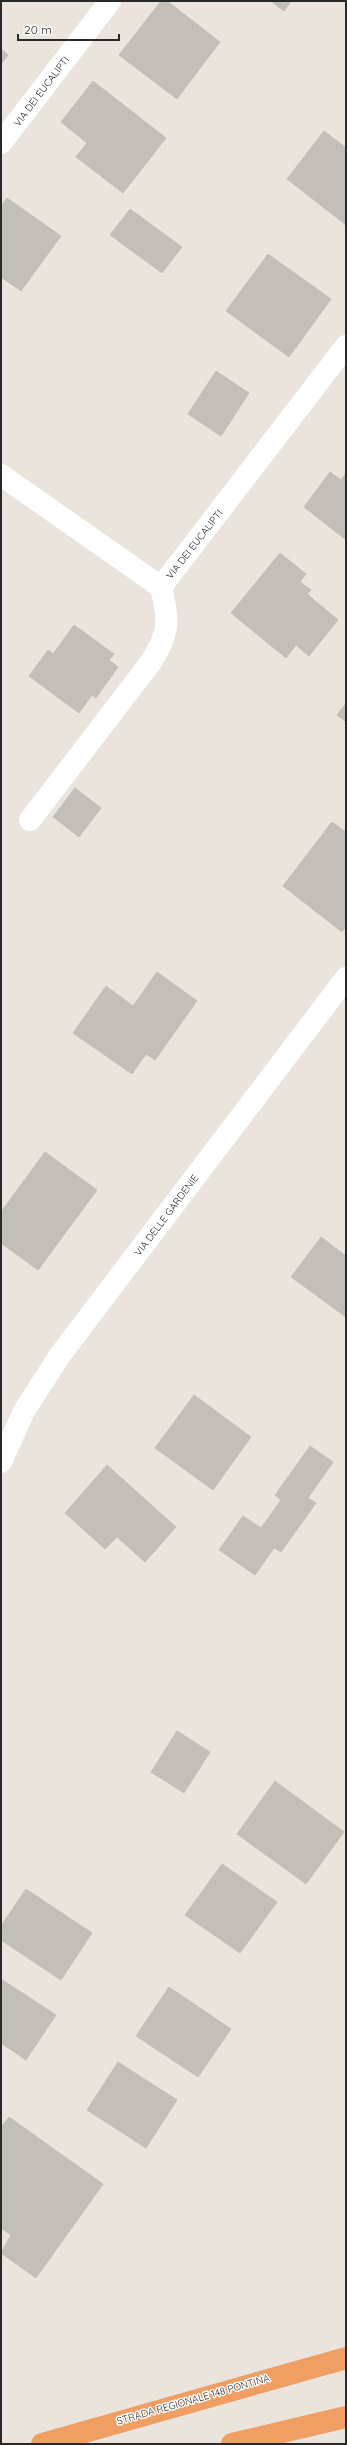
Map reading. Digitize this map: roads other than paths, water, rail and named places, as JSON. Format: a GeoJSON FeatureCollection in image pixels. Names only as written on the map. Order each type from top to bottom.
{"type":"FeatureCollection","features":[{"type":"Feature","properties":{"kind":"highway","name":"STRADA REGIONALE 148 PONTINA"},"geometry":{"type":"LineString","coordinates":[[42,2444],[346,2358]]}},
{"type":"Feature","properties":{"kind":"highway"},"geometry":{"type":"LineString","coordinates":[[232,2444],[346,2417]]}},
{"type":"Feature","properties":{"kind":"street","name":"VIA DEI EUCALIPTI"},"geometry":{"type":"LineString","coordinates":[[1,143],[110,1]]}},
{"type":"Feature","properties":{"kind":"street","name":"VIA DEI EUCALIPTI"},"geometry":{"type":"LineString","coordinates":[[1,475],[162,586],[346,346]]}},
{"type":"Feature","properties":{"kind":"street"},"geometry":{"type":"LineString","coordinates":[[30,820],[159,648],[168,622],[162,586]]}},
{"type":"Feature","properties":{"kind":"street","name":"VIA DELLE GARDENIE"},"geometry":{"type":"LineString","coordinates":[[1,1462],[24,1412],[60,1355],[346,978]]}}]}
